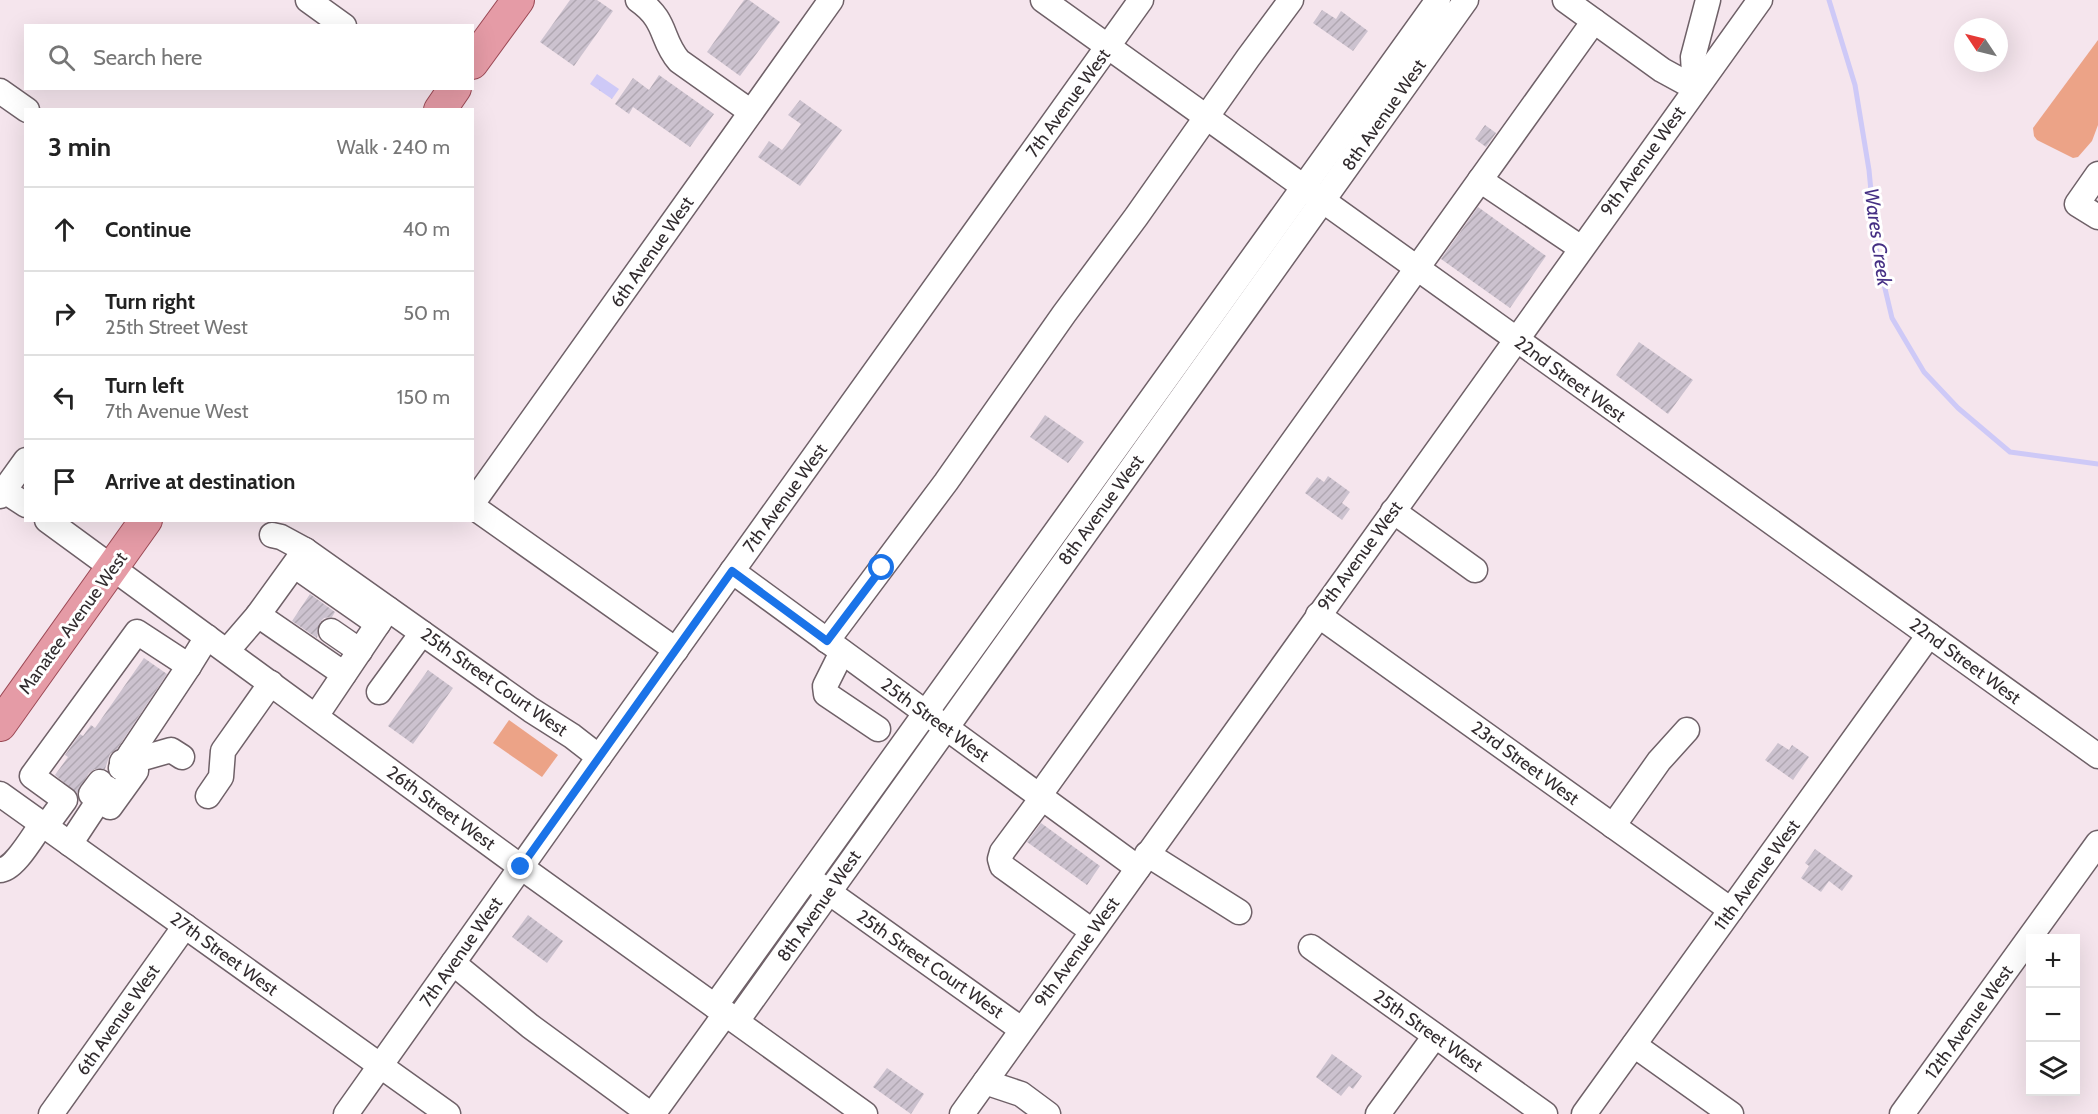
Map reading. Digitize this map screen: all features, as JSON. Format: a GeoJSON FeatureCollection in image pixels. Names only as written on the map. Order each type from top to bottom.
{"type":"FeatureCollection","features":[{"type":"Feature","properties":{"kind":"main road"},"geometry":{"type":"LineString","coordinates":[[474,60],[507,4]]}},
{"type":"Feature","properties":{"kind":"main road","name":"Manatee Avenue West"},"geometry":{"type":"LineString","coordinates":[[2,720],[145,522]]}},
{"type":"Feature","properties":{"kind":"street"},"geometry":{"type":"LineString","coordinates":[[308,0],[341,24]]}},
{"type":"Feature","properties":{"kind":"street"},"geometry":{"type":"LineString","coordinates":[[638,0],[656,15],[679,61],[751,112]]}},
{"type":"Feature","properties":{"kind":"street","name":"6th Avenue West"},"geometry":{"type":"LineString","coordinates":[[474,502],[831,0]]}},
{"type":"Feature","properties":{"kind":"street","name":"22nd Street West"},"geometry":{"type":"LineString","coordinates":[[1043,0],[2098,756]]}},
{"type":"Feature","properties":{"kind":"street","name":"7th Avenue West"},"geometry":{"type":"LineString","coordinates":[[346,1114],[598,757],[1141,0]]}},
{"type":"Feature","properties":{"kind":"street"},"geometry":{"type":"LineString","coordinates":[[878,729],[826,694],[825,686],[835,647],[1057,323],[1291,0]]}},
{"type":"Feature","properties":{"kind":"street","name":"8th Avenue West"},"geometry":{"type":"LineString","coordinates":[[726,1013],[809,878],[1438,0]]}},
{"type":"Feature","properties":{"kind":"street","name":"8th Avenue West"},"geometry":{"type":"LineString","coordinates":[[652,1114],[726,1013],[828,892],[1466,0]]}},
{"type":"Feature","properties":{"kind":"street"},"geometry":{"type":"LineString","coordinates":[[1564,0],[1662,70],[1695,88]]}},
{"type":"Feature","properties":{"kind":"street"},"geometry":{"type":"LineString","coordinates":[[1695,88],[1693,57],[1708,0]]}},
{"type":"Feature","properties":{"kind":"street","name":"9th Avenue West"},"geometry":{"type":"LineString","coordinates":[[962,1114],[1760,0]]}},
{"type":"Feature","properties":{"kind":"street"},"geometry":{"type":"LineString","coordinates":[[1092,931],[1002,866],[1000,859],[1002,852],[1594,21]]}},
{"type":"Feature","properties":{"kind":"street"},"geometry":{"type":"LineString","coordinates":[[0,91],[24,108]]}},
{"type":"Feature","properties":{"kind":"street"},"geometry":{"type":"LineString","coordinates":[[2098,174],[2078,204],[2098,217]]}},
{"type":"Feature","properties":{"kind":"street"},"geometry":{"type":"LineString","coordinates":[[1480,180],[1581,248]]}},
{"type":"Feature","properties":{"kind":"street"},"geometry":{"type":"LineString","coordinates":[[24,462],[1,491],[24,505]]}},
{"type":"Feature","properties":{"kind":"street"},"geometry":{"type":"LineString","coordinates":[[474,506],[676,650]]}},
{"type":"Feature","properties":{"kind":"street"},"geometry":{"type":"LineString","coordinates":[[1393,511],[1475,570]]}},
{"type":"Feature","properties":{"kind":"street","name":"26th Street West"},"geometry":{"type":"LineString","coordinates":[[50,522],[521,867],[865,1114]]}},
{"type":"Feature","properties":{"kind":"street","name":"25th Street Court West"},"geometry":{"type":"LineString","coordinates":[[272,535],[281,537],[300,558],[383,617],[422,633],[572,736],[598,757]]}},
{"type":"Feature","properties":{"kind":"street"},"geometry":{"type":"LineString","coordinates":[[227,651],[258,615],[300,558]]}},
{"type":"Feature","properties":{"kind":"street","name":"25th Street West"},"geometry":{"type":"LineString","coordinates":[[732,571],[1040,797],[1143,861],[1239,912]]}},
{"type":"Feature","properties":{"kind":"street"},"geometry":{"type":"LineString","coordinates":[[258,615],[344,674]]}},
{"type":"Feature","properties":{"kind":"street","name":"23rd Street West"},"geometry":{"type":"LineString","coordinates":[[1318,615],[1731,910]]}},
{"type":"Feature","properties":{"kind":"street"},"geometry":{"type":"LineString","coordinates":[[316,716],[383,617]]}},
{"type":"Feature","properties":{"kind":"street"},"geometry":{"type":"LineString","coordinates":[[331,631],[360,651]]}},
{"type":"Feature","properties":{"kind":"street"},"geometry":{"type":"LineString","coordinates":[[0,870],[4,871],[9,868],[65,800],[32,776],[137,632],[189,666]]}},
{"type":"Feature","properties":{"kind":"street"},"geometry":{"type":"LineString","coordinates":[[379,692],[422,633]]}},
{"type":"Feature","properties":{"kind":"street","name":"11th Avenue West"},"geometry":{"type":"LineString","coordinates":[[1584,1114],[1929,635]]}},
{"type":"Feature","properties":{"kind":"street"},"geometry":{"type":"LineString","coordinates":[[70,844],[114,774],[207,637]]}},
{"type":"Feature","properties":{"kind":"street"},"geometry":{"type":"LineString","coordinates":[[208,796],[221,777],[223,751],[271,683]]}},
{"type":"Feature","properties":{"kind":"street"},"geometry":{"type":"LineString","coordinates":[[1612,825],[1639,791],[1659,760],[1687,730]]}},
{"type":"Feature","properties":{"kind":"street"},"geometry":{"type":"LineString","coordinates":[[114,774],[143,758],[171,750],[182,757]]}},
{"type":"Feature","properties":{"kind":"street","name":"27th Street West"},"geometry":{"type":"LineString","coordinates":[[0,794],[448,1114]]}},
{"type":"Feature","properties":{"kind":"street","name":"12th Avenue West"},"geometry":{"type":"LineString","coordinates":[[1902,1114],[2098,843]]}},
{"type":"Feature","properties":{"kind":"street","name":"25th Street Court West"},"geometry":{"type":"LineString","coordinates":[[809,878],[1021,1029]]}},
{"type":"Feature","properties":{"kind":"street","name":"6th Avenue West"},"geometry":{"type":"LineString","coordinates":[[51,1114],[185,926]]}},
{"type":"Feature","properties":{"kind":"street","name":"25th Street West"},"geometry":{"type":"LineString","coordinates":[[1311,947],[1545,1114]]}},
{"type":"Feature","properties":{"kind":"street"},"geometry":{"type":"LineString","coordinates":[[453,963],[530,1026],[652,1114]]}},
{"type":"Feature","properties":{"kind":"street"},"geometry":{"type":"LineString","coordinates":[[1378,1114],[1435,1036]]}},
{"type":"Feature","properties":{"kind":"street"},"geometry":{"type":"LineString","coordinates":[[1634,1045],[1731,1114]]}},
{"type":"Feature","properties":{"kind":"street"},"geometry":{"type":"LineString","coordinates":[[1002,1058],[1022,1094]]}},
{"type":"Feature","properties":{"kind":"street"},"geometry":{"type":"LineString","coordinates":[[985,1082],[1022,1094],[1048,1114]]}},
{"type":"Feature","properties":{"kind":"shaded area"},"geometry":{"type":"Polygon","coordinates":[[[2098,40],[2098,125],[2092,141],[2078,157],[2073,158],[2037,140],[2033,128],[2098,40]]]}},
{"type":"Feature","properties":{"kind":"shaded area"},"geometry":{"type":"Polygon","coordinates":[[[509,720],[558,755],[542,777],[493,743],[509,720]]]}},
{"type":"Feature","properties":{"kind":"water"},"geometry":{"type":"Polygon","coordinates":[[[597,74],[619,89],[612,99],[590,84],[597,74]]]}},
{"type":"Feature","properties":{"kind":"building"},"geometry":{"type":"Polygon","coordinates":[[[570,0],[597,0],[613,11],[574,66],[540,42],[570,0]]]}},
{"type":"Feature","properties":{"kind":"building"},"geometry":{"type":"Polygon","coordinates":[[[744,0],[749,0],[780,22],[740,76],[707,52],[744,0]]]}},
{"type":"Feature","properties":{"kind":"building"},"geometry":{"type":"Polygon","coordinates":[[[1322,10],[1336,19],[1341,11],[1368,31],[1353,51],[1313,23],[1322,10]]]}},
{"type":"Feature","properties":{"kind":"building"},"geometry":{"type":"Polygon","coordinates":[[[659,75],[714,114],[690,147],[633,107],[629,114],[615,104],[633,78],[649,90],[659,75]]]}},
{"type":"Feature","properties":{"kind":"building"},"geometry":{"type":"Polygon","coordinates":[[[800,100],[842,130],[800,186],[758,157],[769,141],[782,150],[786,145],[801,124],[788,115],[800,100]]]}},
{"type":"Feature","properties":{"kind":"building"},"geometry":{"type":"Polygon","coordinates":[[[1485,125],[1496,133],[1486,147],[1475,139],[1485,125]]]}},
{"type":"Feature","properties":{"kind":"building"},"geometry":{"type":"Polygon","coordinates":[[[1478,207],[1546,256],[1510,308],[1441,259],[1478,207]]]}},
{"type":"Feature","properties":{"kind":"building"},"geometry":{"type":"Polygon","coordinates":[[[1639,342],[1693,380],[1668,414],[1616,375],[1639,342]]]}},
{"type":"Feature","properties":{"kind":"building"},"geometry":{"type":"Polygon","coordinates":[[[1045,415],[1084,442],[1068,463],[1030,437],[1045,415]]]}},
{"type":"Feature","properties":{"kind":"building"},"geometry":{"type":"Polygon","coordinates":[[[1328,476],[1350,492],[1342,503],[1350,509],[1342,520],[1305,493],[1317,477],[1324,482],[1328,476]]]}},
{"type":"Feature","properties":{"kind":"building"},"geometry":{"type":"Polygon","coordinates":[[[310,594],[335,612],[332,617],[324,618],[320,622],[317,638],[292,621],[310,594]]]}},
{"type":"Feature","properties":{"kind":"building"},"geometry":{"type":"Polygon","coordinates":[[[144,658],[167,674],[117,749],[110,754],[105,769],[95,769],[89,773],[77,793],[55,775],[68,757],[65,755],[80,734],[83,736],[91,725],[95,728],[144,658]]]}},
{"type":"Feature","properties":{"kind":"building"},"geometry":{"type":"Polygon","coordinates":[[[428,670],[453,688],[413,744],[388,726],[428,670]]]}},
{"type":"Feature","properties":{"kind":"building"},"geometry":{"type":"Polygon","coordinates":[[[1778,743],[1789,750],[1792,745],[1809,757],[1793,780],[1765,760],[1778,743]]]}},
{"type":"Feature","properties":{"kind":"building"},"geometry":{"type":"Polygon","coordinates":[[[1041,823],[1100,866],[1087,885],[1027,842],[1041,823]]]}},
{"type":"Feature","properties":{"kind":"building"},"geometry":{"type":"Polygon","coordinates":[[[1815,849],[1853,876],[1842,891],[1829,881],[1821,892],[1801,878],[1809,866],[1805,863],[1815,849]]]}},
{"type":"Feature","properties":{"kind":"building"},"geometry":{"type":"Polygon","coordinates":[[[528,915],[563,941],[547,963],[512,937],[528,915]]]}},
{"type":"Feature","properties":{"kind":"building"},"geometry":{"type":"Polygon","coordinates":[[[1332,1054],[1362,1076],[1353,1089],[1349,1086],[1341,1096],[1316,1077],[1332,1054]]]}},
{"type":"Feature","properties":{"kind":"building"},"geometry":{"type":"Polygon","coordinates":[[[887,1068],[924,1094],[911,1114],[873,1087],[887,1068]]]}},
{"type":"Feature","properties":{"kind":"waterway","name":"Wares Creek"},"geometry":{"type":"LineString","coordinates":[[1829,0],[1855,85],[1869,170],[1877,255],[1892,318],[1924,372],[1958,408],[2010,452],[2098,464]]}},
{"type":"Feature","properties":{"kind":"route"},"geometry":{"type":"LineString","coordinates":[[521,867],[732,571],[827,641],[882,568]]}}]}
